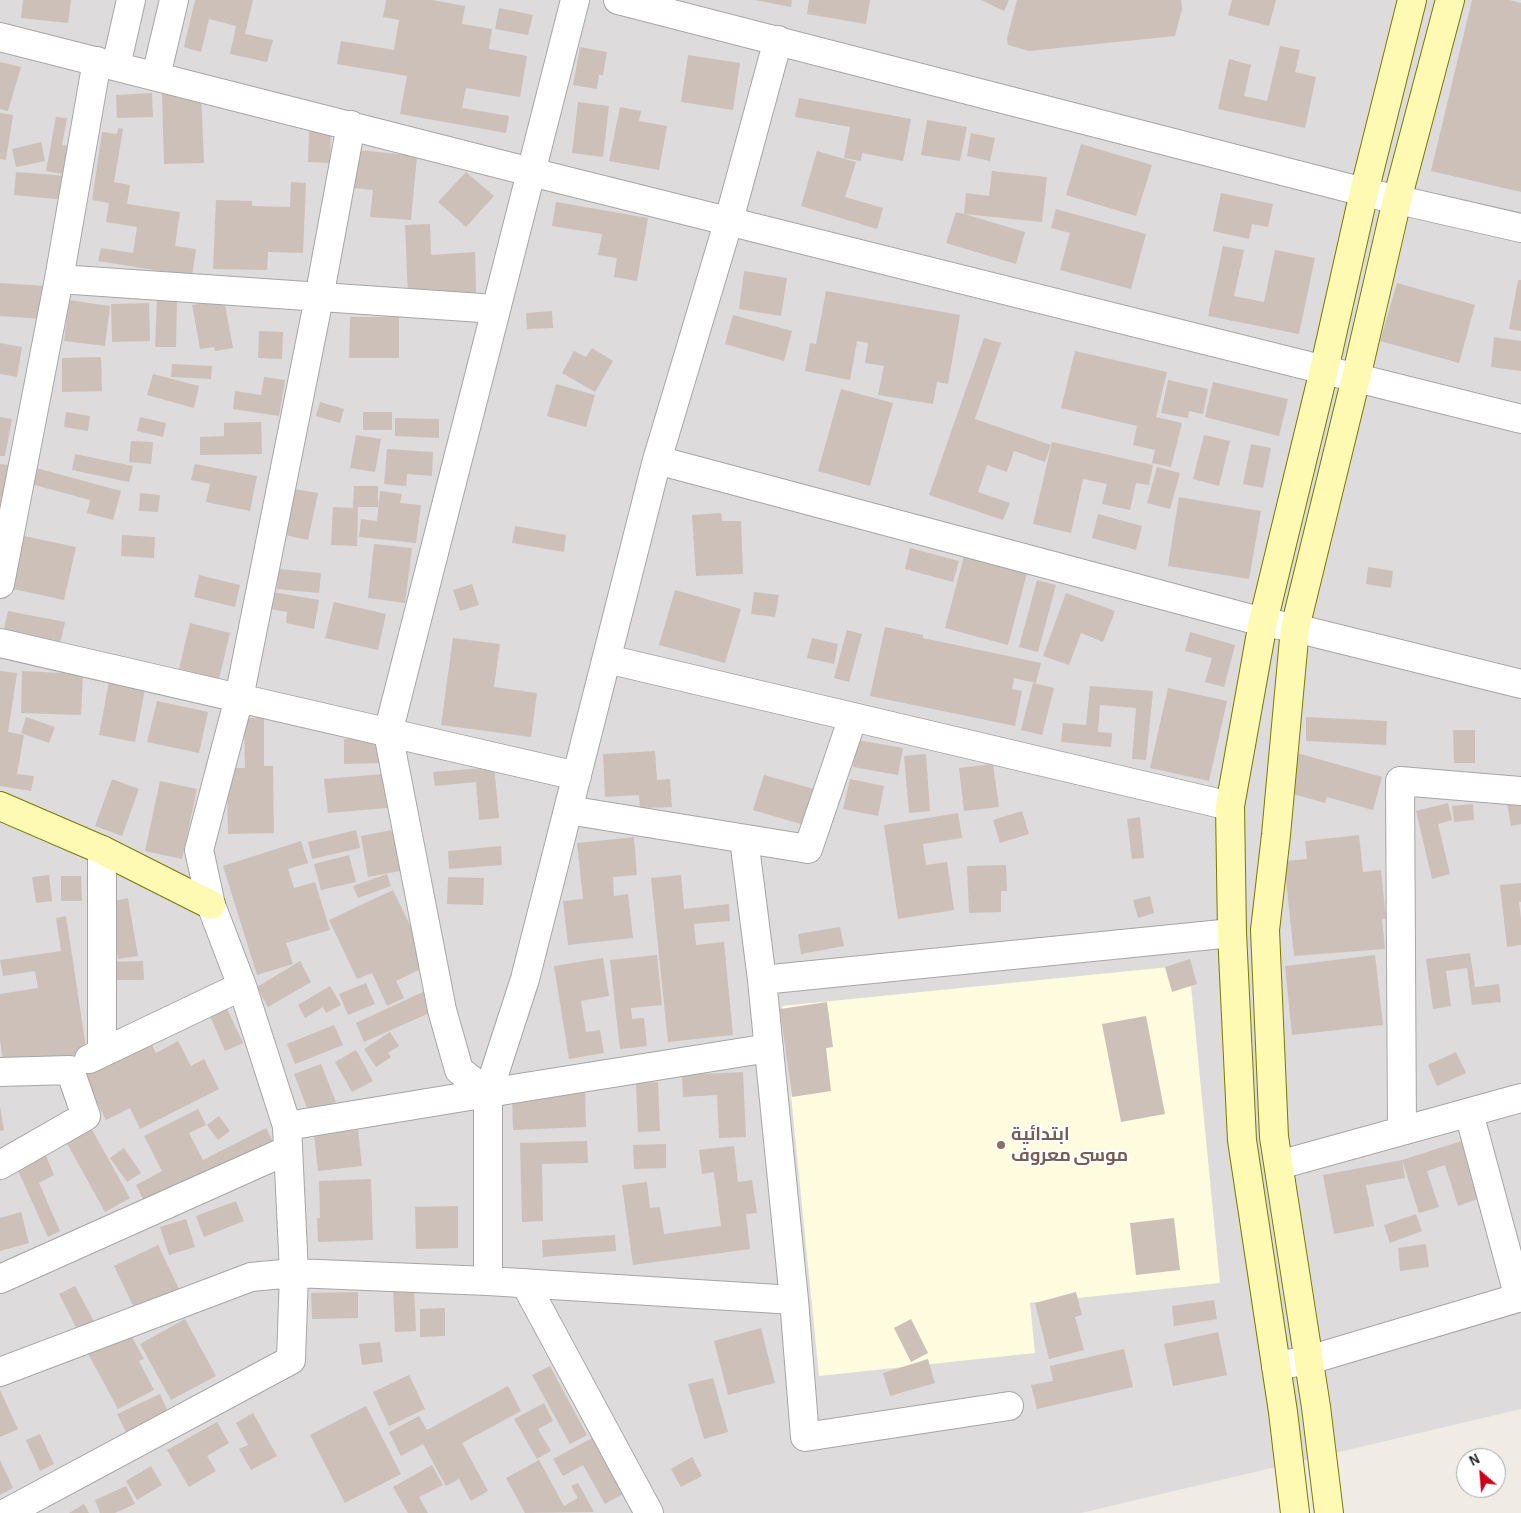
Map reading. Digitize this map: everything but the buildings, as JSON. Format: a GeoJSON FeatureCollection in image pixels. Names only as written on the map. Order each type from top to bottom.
{"type":"FeatureCollection","features":[{"type":"Feature","properties":{"kind":"street"},"geometry":{"type":"LineString","coordinates":[[0,584],[59,279],[106,64],[131,0]]}},
{"type":"Feature","properties":{"kind":"street"},"geometry":{"type":"LineString","coordinates":[[156,76],[174,0]]}},
{"type":"Feature","properties":{"kind":"street"},"geometry":{"type":"LineString","coordinates":[[488,1093],[459,1070],[442,1010],[388,733],[574,0]]}},
{"type":"Feature","properties":{"kind":"street"},"geometry":{"type":"LineString","coordinates":[[618,0],[1364,192],[1521,228]]}},
{"type":"Feature","properties":{"kind":"street"},"geometry":{"type":"LineString","coordinates":[[1295,1513],[1276,1366],[1242,1140],[1232,933],[1230,806],[1263,622],[1324,370],[1364,192],[1412,0]]}},
{"type":"Feature","properties":{"kind":"street"},"geometry":{"type":"LineString","coordinates":[[1328,1513],[1309,1360],[1274,1137],[1265,930],[1277,825],[1295,628],[1397,200],[1450,0]]}},
{"type":"Feature","properties":{"kind":"street"},"geometry":{"type":"LineString","coordinates":[[0,37],[1521,420]]}},
{"type":"Feature","properties":{"kind":"street"},"geometry":{"type":"LineString","coordinates":[[488,1281],[488,1093],[525,979],[657,460],[729,220],[778,40]]}},
{"type":"Feature","properties":{"kind":"street"},"geometry":{"type":"LineString","coordinates":[[6,1513],[291,1360],[294,1273],[287,1138],[242,986],[211,905],[200,850],[239,698],[319,298],[351,125]]}},
{"type":"Feature","properties":{"kind":"street"},"geometry":{"type":"LineString","coordinates":[[59,279],[496,309]]}},
{"type":"Feature","properties":{"kind":"street"},"geometry":{"type":"LineString","coordinates":[[657,460],[1263,622],[1295,628],[1521,684]]}},
{"type":"Feature","properties":{"kind":"street"},"geometry":{"type":"LineString","coordinates":[[0,643],[577,776]]}},
{"type":"Feature","properties":{"kind":"street"},"geometry":{"type":"LineString","coordinates":[[607,659],[1230,806]]}},
{"type":"Feature","properties":{"kind":"street"},"geometry":{"type":"LineString","coordinates":[[568,810],[808,849],[853,717]]}},
{"type":"Feature","properties":{"kind":"street"},"geometry":{"type":"LineString","coordinates":[[1402,1132],[1400,781],[1521,791]]}},
{"type":"Feature","properties":{"kind":"street"},"geometry":{"type":"LineString","coordinates":[[0,806],[102,850],[211,905]]}},
{"type":"Feature","properties":{"kind":"street"},"geometry":{"type":"LineString","coordinates":[[744,838],[769,1048],[794,1300],[804,1436],[1009,1406]]}},
{"type":"Feature","properties":{"kind":"street"},"geometry":{"type":"LineString","coordinates":[[102,850],[102,1052]]}},
{"type":"Feature","properties":{"kind":"street"},"geometry":{"type":"LineString","coordinates":[[762,980],[1232,933]]}},
{"type":"Feature","properties":{"kind":"street"},"geometry":{"type":"LineString","coordinates":[[0,1072],[70,1070],[102,1052],[242,986]]}},
{"type":"Feature","properties":{"kind":"street"},"geometry":{"type":"LineString","coordinates":[[0,1280],[287,1138],[488,1093],[769,1048]]}},
{"type":"Feature","properties":{"kind":"street"},"geometry":{"type":"LineString","coordinates":[[0,1165],[86,1116],[70,1070]]}},
{"type":"Feature","properties":{"kind":"street"},"geometry":{"type":"LineString","coordinates":[[1279,1165],[1521,1098]]}},
{"type":"Feature","properties":{"kind":"street"},"geometry":{"type":"LineString","coordinates":[[1276,1366],[1309,1360],[1520,1297],[1468,1113]]}},
{"type":"Feature","properties":{"kind":"street"},"geometry":{"type":"LineString","coordinates":[[0,1372],[251,1277],[294,1273],[488,1281],[794,1300]]}},
{"type":"Feature","properties":{"kind":"street"},"geometry":{"type":"LineString","coordinates":[[525,1283],[649,1513]]}},
{"type":"Feature","properties":{"kind":"shaded area"},"geometry":{"type":"Polygon","coordinates":[[[0,0],[1521,0],[1521,1409],[1081,1513],[0,1513],[0,0]]]}},
{"type":"Feature","properties":{"kind":"shaded area","name":"ابتدائية موسى معروف"},"geometry":{"type":"Polygon","coordinates":[[[1189,965],[1220,1283],[1030,1303],[1035,1353],[819,1376],[782,1006],[1189,965]]]}},
{"type":"Feature","properties":{"kind":"place","name":"ابتدائية موسى معروف"},"geometry":{"type":"Point","coordinates":[1001,1145]}}]}
